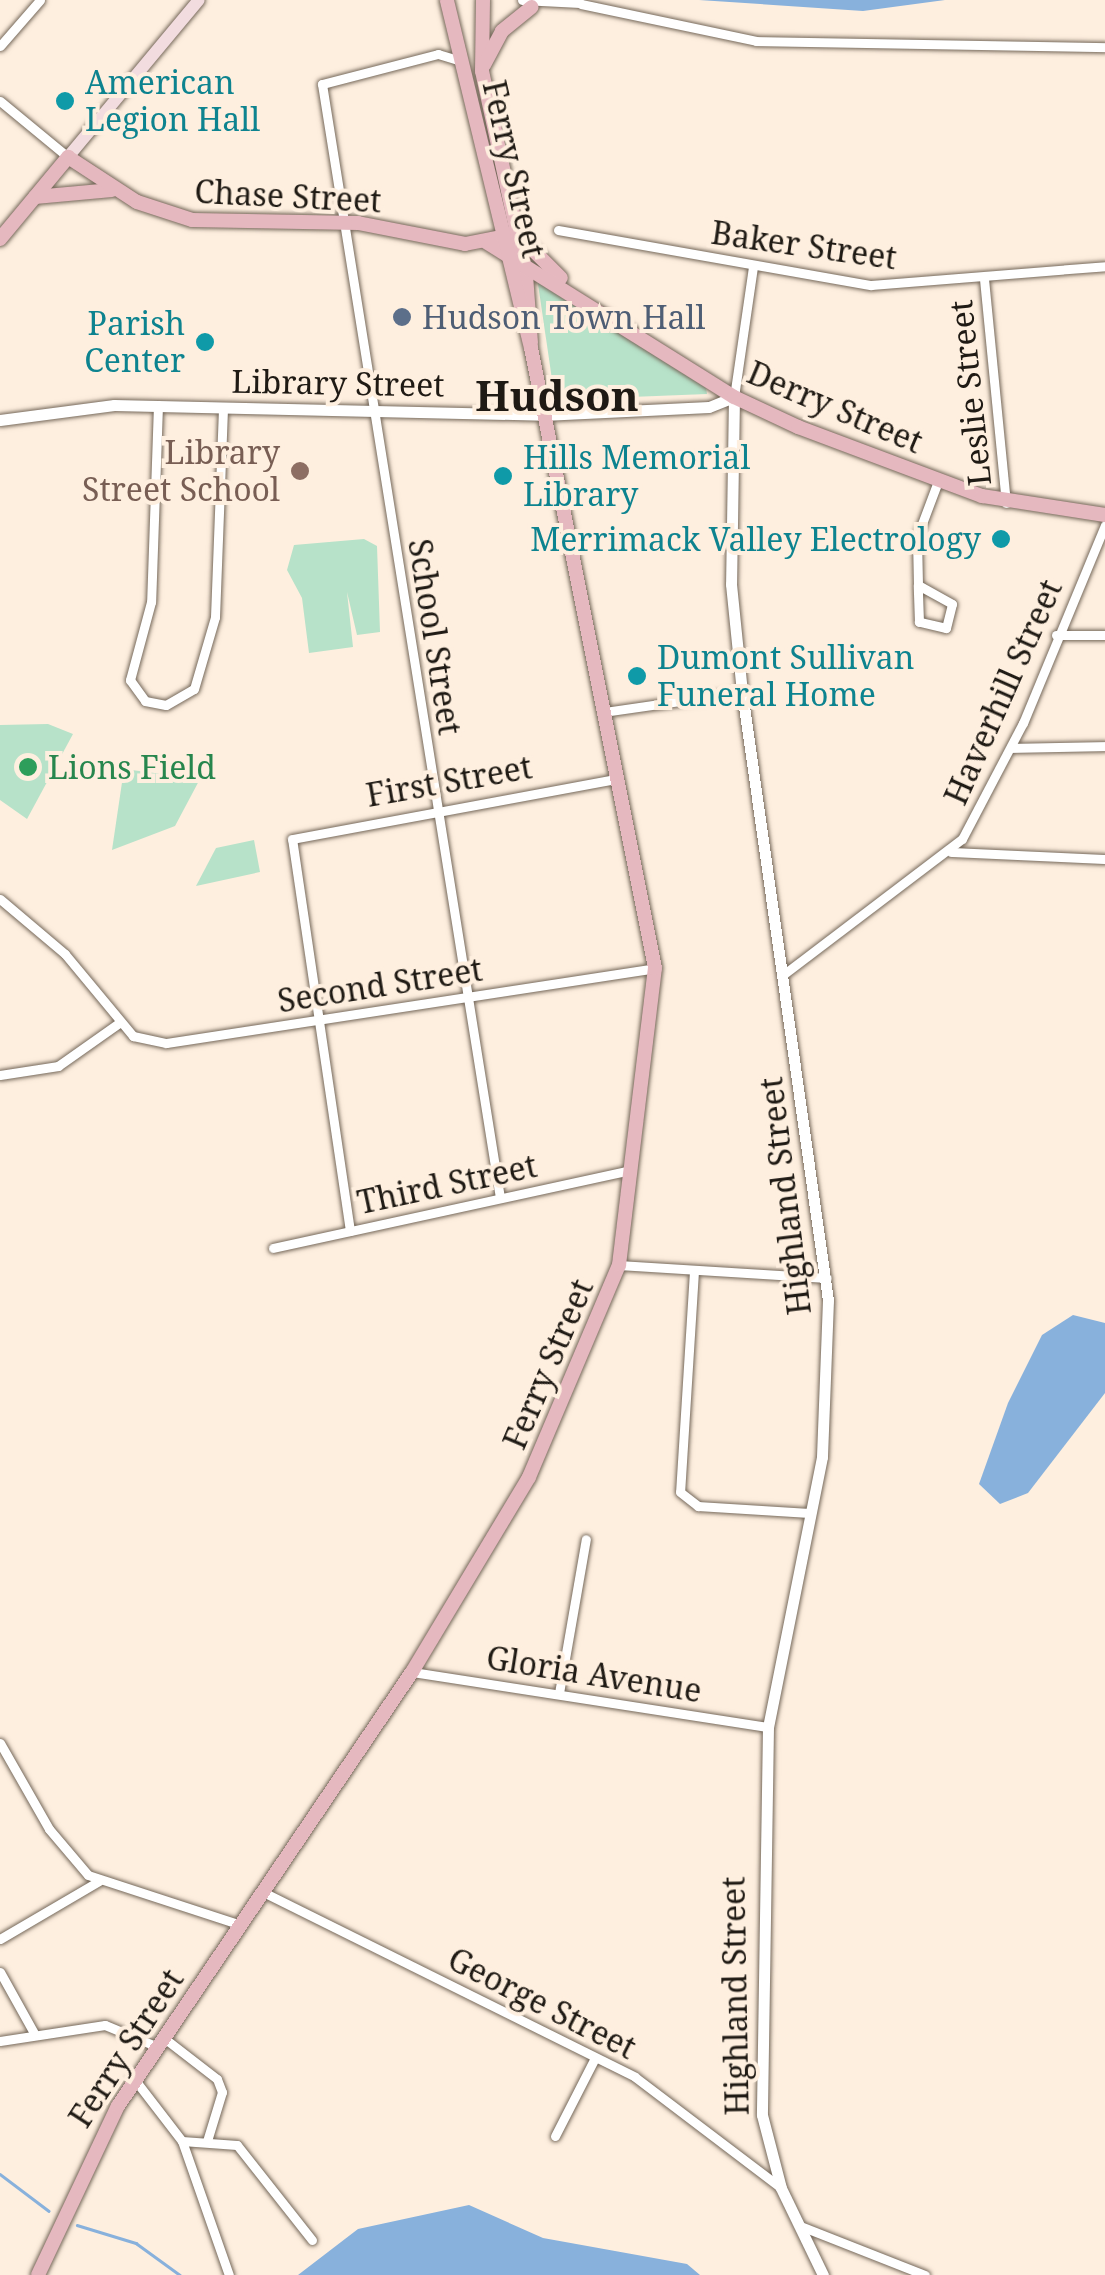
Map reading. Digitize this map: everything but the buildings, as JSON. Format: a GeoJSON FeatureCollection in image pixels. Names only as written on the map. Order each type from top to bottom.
{"type":"FeatureCollection","features":[{"type":"Feature","properties":{"kind":"main road"},"geometry":{"type":"LineString","coordinates":[[0,239],[198,0]]}},
{"type":"Feature","properties":{"kind":"main road","name":"Ferry Street"},"geometry":{"type":"LineString","coordinates":[[38,2275],[89,2157],[135,2080],[412,1672],[537,1461],[619,1264],[655,968],[530,348],[447,0]]}},
{"type":"Feature","properties":{"kind":"main road","name":"Ferry Street"},"geometry":{"type":"LineString","coordinates":[[483,0],[482,71],[502,240],[522,256],[530,348]]}},
{"type":"Feature","properties":{"kind":"main road"},"geometry":{"type":"LineString","coordinates":[[482,71],[502,31],[527,3]]}},
{"type":"Feature","properties":{"kind":"main road","name":"Chase Street"},"geometry":{"type":"LineString","coordinates":[[68,156],[115,190],[209,223],[342,223],[502,240]]}},
{"type":"Feature","properties":{"kind":"main road"},"geometry":{"type":"LineString","coordinates":[[35,197],[115,190]]}},
{"type":"Feature","properties":{"kind":"main road","name":"Derry Street"},"geometry":{"type":"LineString","coordinates":[[502,240],[568,287]]}},
{"type":"Feature","properties":{"kind":"main road","name":"Derry Street"},"geometry":{"type":"LineString","coordinates":[[522,256],[734,397],[938,481],[1006,502],[1105,515]]}},
{"type":"Feature","properties":{"kind":"street"},"geometry":{"type":"LineString","coordinates":[[0,46],[40,0]]}},
{"type":"Feature","properties":{"kind":"street"},"geometry":{"type":"LineString","coordinates":[[527,3],[578,2],[791,44],[1105,46]]}},
{"type":"Feature","properties":{"kind":"street"},"geometry":{"type":"LineString","coordinates":[[455,36],[438,54],[461,61]]}},
{"type":"Feature","properties":{"kind":"street","name":"School Street"},"geometry":{"type":"LineString","coordinates":[[438,54],[322,84],[500,1198]]}},
{"type":"Feature","properties":{"kind":"street"},"geometry":{"type":"LineString","coordinates":[[0,101],[68,156]]}},
{"type":"Feature","properties":{"kind":"street","name":"Baker Street"},"geometry":{"type":"LineString","coordinates":[[558,230],[871,286],[1105,266]]}},
{"type":"Feature","properties":{"kind":"street"},"geometry":{"type":"LineString","coordinates":[[734,397],[753,266]]}},
{"type":"Feature","properties":{"kind":"street","name":"Leslie Street"},"geometry":{"type":"LineString","coordinates":[[984,279],[1006,502]]}},
{"type":"Feature","properties":{"kind":"street","name":"Library Street"},"geometry":{"type":"LineString","coordinates":[[0,420],[158,406],[542,415],[709,407],[734,397]]}},
{"type":"Feature","properties":{"kind":"street","name":"Highland Street"},"geometry":{"type":"LineString","coordinates":[[734,397],[731,584],[742,692],[827,1278],[825,1420],[768,1727],[759,2038],[764,2130],[781,2188],[823,2275]]}},
{"type":"Feature","properties":{"kind":"street"},"geometry":{"type":"LineString","coordinates":[[158,406],[151,602],[130,680],[158,705],[188,697],[214,626],[223,408]]}},
{"type":"Feature","properties":{"kind":"street"},"geometry":{"type":"LineString","coordinates":[[918,585],[952,604],[946,628],[919,622],[918,585],[917,537],[938,481]]}},
{"type":"Feature","properties":{"kind":"street","name":"Haverhill Street"},"geometry":{"type":"LineString","coordinates":[[784,974],[950,852],[1012,748],[1105,525]]}},
{"type":"Feature","properties":{"kind":"street"},"geometry":{"type":"LineString","coordinates":[[1056,635],[1105,635]]}},
{"type":"Feature","properties":{"kind":"street"},"geometry":{"type":"LineString","coordinates":[[604,712],[742,692]]}},
{"type":"Feature","properties":{"kind":"street"},"geometry":{"type":"LineString","coordinates":[[1012,748],[1105,746]]}},
{"type":"Feature","properties":{"kind":"street","name":"First Street"},"geometry":{"type":"LineString","coordinates":[[314,1021],[292,839],[436,808],[617,778]]}},
{"type":"Feature","properties":{"kind":"street"},"geometry":{"type":"LineString","coordinates":[[950,852],[994,861],[1105,859]]}},
{"type":"Feature","properties":{"kind":"street"},"geometry":{"type":"LineString","coordinates":[[0,899],[65,954],[119,1023],[58,1066],[0,1075]]}},
{"type":"Feature","properties":{"kind":"street","name":"Second Street"},"geometry":{"type":"LineString","coordinates":[[119,1023],[166,1044],[655,968]]}},
{"type":"Feature","properties":{"kind":"street"},"geometry":{"type":"LineString","coordinates":[[314,1021],[350,1231]]}},
{"type":"Feature","properties":{"kind":"street","name":"Third Street"},"geometry":{"type":"LineString","coordinates":[[273,1248],[632,1170]]}},
{"type":"Feature","properties":{"kind":"street"},"geometry":{"type":"LineString","coordinates":[[619,1264],[827,1278]]}},
{"type":"Feature","properties":{"kind":"street"},"geometry":{"type":"LineString","coordinates":[[694,1271],[680,1492],[698,1506],[809,1512]]}},
{"type":"Feature","properties":{"kind":"street"},"geometry":{"type":"LineString","coordinates":[[559,1693],[586,1540]]}},
{"type":"Feature","properties":{"kind":"street","name":"Gloria Avenue"},"geometry":{"type":"LineString","coordinates":[[412,1672],[768,1727]]}},
{"type":"Feature","properties":{"kind":"street"},"geometry":{"type":"LineString","coordinates":[[0,1743],[63,1850],[98,1881],[240,1925]]}},
{"type":"Feature","properties":{"kind":"street"},"geometry":{"type":"LineString","coordinates":[[0,1939],[98,1881]]}},
{"type":"Feature","properties":{"kind":"street","name":"George Street"},"geometry":{"type":"LineString","coordinates":[[262,1892],[595,2058],[781,2188]]}},
{"type":"Feature","properties":{"kind":"street"},"geometry":{"type":"LineString","coordinates":[[0,1972],[34,2033]]}},
{"type":"Feature","properties":{"kind":"street"},"geometry":{"type":"LineString","coordinates":[[0,2041],[34,2033],[116,2026],[161,2042],[217,2079],[222,2092],[207,2140]]}},
{"type":"Feature","properties":{"kind":"street"},"geometry":{"type":"LineString","coordinates":[[555,2136],[595,2058]]}},
{"type":"Feature","properties":{"kind":"street"},"geometry":{"type":"LineString","coordinates":[[135,2080],[182,2141],[229,2275]]}},
{"type":"Feature","properties":{"kind":"street"},"geometry":{"type":"LineString","coordinates":[[182,2141],[238,2145],[312,2240]]}},
{"type":"Feature","properties":{"kind":"street"},"geometry":{"type":"LineString","coordinates":[[803,2227],[925,2275]]}},
{"type":"Feature","properties":{"kind":"green space"},"geometry":{"type":"Polygon","coordinates":[[[537,277],[706,388],[707,394],[555,400],[537,277]]]}},
{"type":"Feature","properties":{"kind":"green space"},"geometry":{"type":"Polygon","coordinates":[[[364,539],[377,546],[380,632],[357,635],[347,592],[353,647],[309,653],[302,598],[287,570],[294,545],[364,539]]]}},
{"type":"Feature","properties":{"kind":"green space","name":"Lions Field"},"geometry":{"type":"Polygon","coordinates":[[[48,724],[73,734],[27,819],[0,800],[0,725],[48,724]]]}},
{"type":"Feature","properties":{"kind":"green space"},"geometry":{"type":"Polygon","coordinates":[[[124,769],[200,779],[175,826],[112,850],[124,769]]]}},
{"type":"Feature","properties":{"kind":"green space"},"geometry":{"type":"Polygon","coordinates":[[[254,840],[260,872],[196,886],[216,848],[254,840]]]}},
{"type":"Feature","properties":{"kind":"water"},"geometry":{"type":"Polygon","coordinates":[[[699,0],[945,0],[863,11],[699,0]]]}},
{"type":"Feature","properties":{"kind":"water"},"geometry":{"type":"Polygon","coordinates":[[[1073,1315],[1105,1323],[1105,1393],[1028,1493],[1000,1504],[979,1484],[1008,1403],[1042,1335],[1073,1315]]]}},
{"type":"Feature","properties":{"kind":"water"},"geometry":{"type":"Polygon","coordinates":[[[469,2205],[543,2238],[687,2264],[700,2275],[298,2275],[358,2229],[469,2205]]]}},
{"type":"Feature","properties":{"kind":"waterway"},"geometry":{"type":"LineString","coordinates":[[0,2174],[49,2211]]}},
{"type":"Feature","properties":{"kind":"waterway"},"geometry":{"type":"LineString","coordinates":[[77,2225],[136,2243],[180,2275]]}},
{"type":"Feature","properties":{"kind":"place","name":"American Legion Hall"},"geometry":{"type":"Point","coordinates":[65,101]}},
{"type":"Feature","properties":{"kind":"place","name":"Hudson Town Hall"},"geometry":{"type":"Point","coordinates":[402,317]}},
{"type":"Feature","properties":{"kind":"place","name":"Parish Center"},"geometry":{"type":"Point","coordinates":[205,342]}},
{"type":"Feature","properties":{"kind":"place","name":"Library Street School"},"geometry":{"type":"Point","coordinates":[300,471]}},
{"type":"Feature","properties":{"kind":"place","name":"Hills Memorial Library"},"geometry":{"type":"Point","coordinates":[503,476]}},
{"type":"Feature","properties":{"kind":"place","name":"Merrimack Valley Electrology"},"geometry":{"type":"Point","coordinates":[1001,539]}},
{"type":"Feature","properties":{"kind":"place","name":"Dumont Sullivan Funeral Home"},"geometry":{"type":"Point","coordinates":[637,676]}},
{"type":"Feature","properties":{"kind":"place","name":"Lions Field"},"geometry":{"type":"Point","coordinates":[28,767]}},
{"type":"Feature","properties":{"kind":"district","name":"Hudson"},"geometry":{"type":"Point","coordinates":[557,395]}}]}
